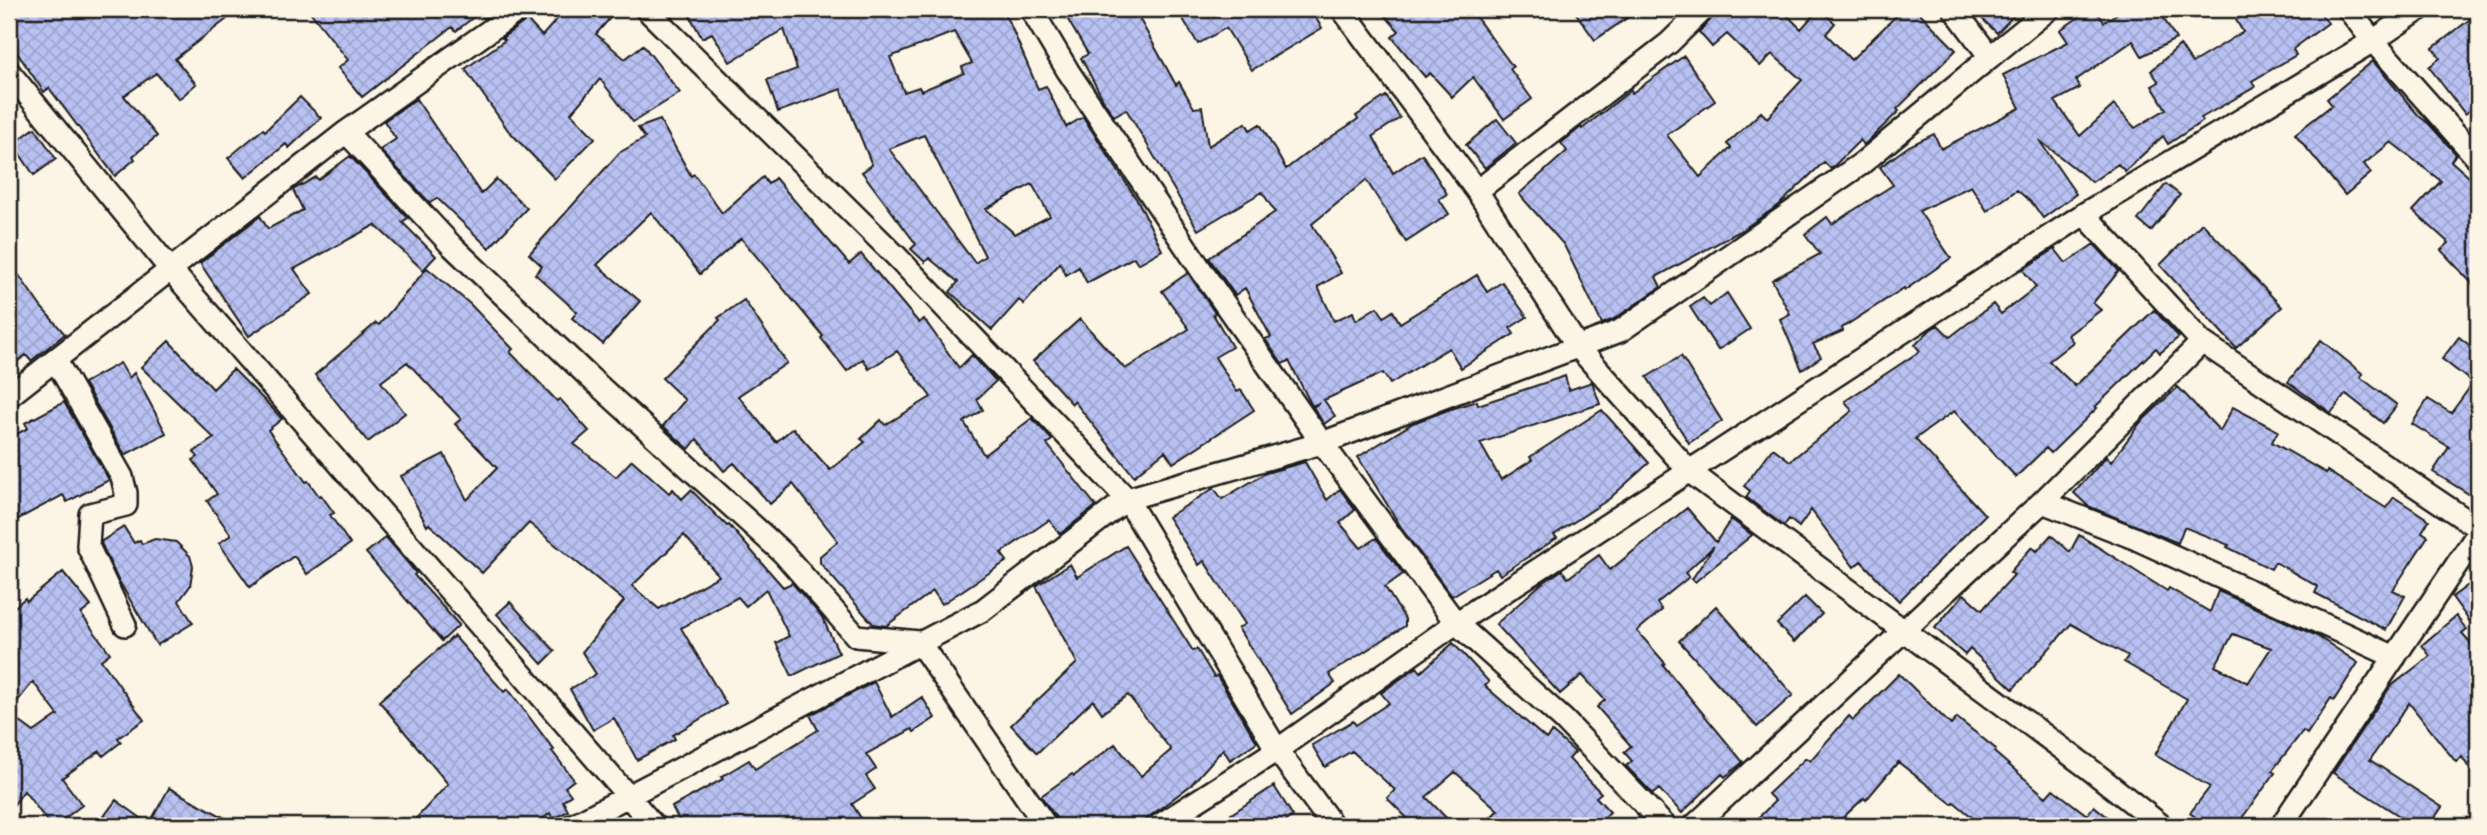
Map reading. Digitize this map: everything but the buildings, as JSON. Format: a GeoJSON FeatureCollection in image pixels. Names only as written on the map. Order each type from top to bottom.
{"type":"FeatureCollection","features":[{"type":"Feature","properties":{"kind":"street"},"geometry":{"type":"LineString","coordinates":[[9,396],[346,132],[520,9]]}},
{"type":"Feature","properties":{"kind":"street"},"geometry":{"type":"LineString","coordinates":[[646,9],[897,257],[1127,499],[1277,750],[1333,826]]}},
{"type":"Feature","properties":{"kind":"street"},"geometry":{"type":"LineString","coordinates":[[1031,9],[1068,71],[1210,284],[1322,443],[1456,623],[1564,720],[1665,826]]}},
{"type":"Feature","properties":{"kind":"street"},"geometry":{"type":"LineString","coordinates":[[1342,9],[1476,191],[1578,347],[1690,472],[2087,767],[2162,826]]}},
{"type":"Feature","properties":{"kind":"street"},"geometry":{"type":"LineString","coordinates":[[1476,191],[1670,43],[1704,9]]}},
{"type":"Feature","properties":{"kind":"street"},"geometry":{"type":"LineString","coordinates":[[1954,9],[1990,57]]}},
{"type":"Feature","properties":{"kind":"street"},"geometry":{"type":"LineString","coordinates":[[571,826],[983,610],[1127,499],[1322,443],[1620,331],[1861,164],[2049,9]]}},
{"type":"Feature","properties":{"kind":"street"},"geometry":{"type":"LineString","coordinates":[[2348,9],[2478,159]]}},
{"type":"Feature","properties":{"kind":"street"},"geometry":{"type":"LineString","coordinates":[[1158,826],[1277,750],[1456,623],[2084,214],[2373,41],[2420,9]]}},
{"type":"Feature","properties":{"kind":"street"},"geometry":{"type":"LineString","coordinates":[[9,72],[170,269],[654,826]]}},
{"type":"Feature","properties":{"kind":"street"},"geometry":{"type":"LineString","coordinates":[[346,132],[481,273],[587,375],[783,553],[856,636],[919,642],[1046,826]]}},
{"type":"Feature","properties":{"kind":"street"},"geometry":{"type":"LineString","coordinates":[[2084,214],[2203,342],[2478,530],[2281,826]]}},
{"type":"Feature","properties":{"kind":"street"},"geometry":{"type":"LineString","coordinates":[[1694,826],[2042,502],[2203,342]]}},
{"type":"Feature","properties":{"kind":"street"},"geometry":{"type":"LineString","coordinates":[[55,359],[122,477],[126,505],[90,514],[88,546],[125,625]]}},
{"type":"Feature","properties":{"kind":"street"},"geometry":{"type":"LineString","coordinates":[[2042,502],[2134,538],[2395,657]]}}]}
